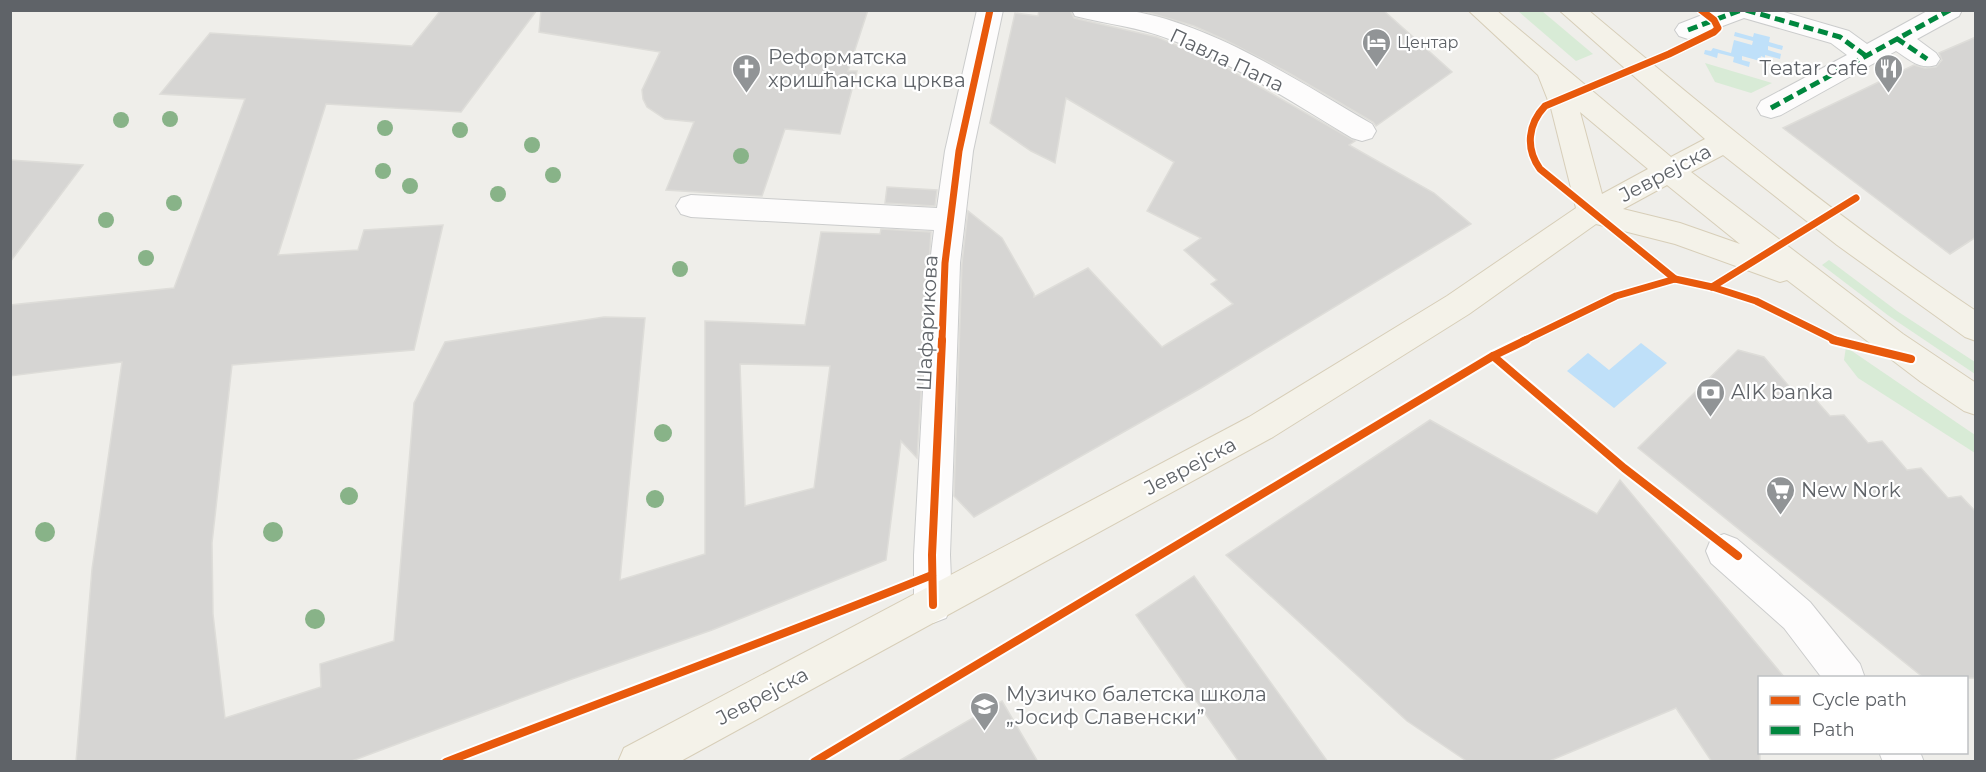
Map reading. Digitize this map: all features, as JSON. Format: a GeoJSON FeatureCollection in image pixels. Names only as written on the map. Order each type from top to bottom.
{"type":"FeatureCollection","features":[{"type":"Feature","properties":{"kind":"main road"},"geometry":{"type":"LineString","coordinates":[[1480,10],[1543,67],[1669,170],[1911,359],[1976,401]]}},
{"type":"Feature","properties":{"kind":"main road"},"geometry":{"type":"LineString","coordinates":[[1571,10],[1725,141],[1863,249],[1976,328]]}},
{"type":"Feature","properties":{"kind":"main road"},"geometry":{"type":"LineString","coordinates":[[1543,67],[1554,82],[1565,108],[1593,212],[1680,234],[1756,260],[1822,290]]}},
{"type":"Feature","properties":{"kind":"main road","name":"Јеврејска"},"geometry":{"type":"LineString","coordinates":[[638,762],[1261,427],[1458,305],[1593,212],[1725,141]]}},
{"type":"Feature","properties":{"kind":"street","name":"Шафарикова"},"geometry":{"type":"LineString","coordinates":[[933,604],[932,555],[945,275],[959,151],[990,10]]}},
{"type":"Feature","properties":{"kind":"street","name":"Павла Папа"},"geometry":{"type":"LineString","coordinates":[[1084,10],[1115,15],[1190,37],[1274,80],[1362,131]]}},
{"type":"Feature","properties":{"kind":"street"},"geometry":{"type":"LineString","coordinates":[[1688,30],[1741,10]]}},
{"type":"Feature","properties":{"kind":"street"},"geometry":{"type":"LineString","coordinates":[[1746,10],[1840,37],[1866,56]]}},
{"type":"Feature","properties":{"kind":"street"},"geometry":{"type":"LineString","coordinates":[[1771,108],[1950,10]]}},
{"type":"Feature","properties":{"kind":"street"},"geometry":{"type":"LineString","coordinates":[[1896,38],[1927,59]]}},
{"type":"Feature","properties":{"kind":"street"},"geometry":{"type":"LineString","coordinates":[[691,206],[951,220]]}},
{"type":"Feature","properties":{"kind":"street"},"geometry":{"type":"LineString","coordinates":[[1724,551],[1797,615],[1844,676]]}},
{"type":"Feature","properties":{"kind":"green space"},"geometry":{"type":"Polygon","coordinates":[[[1518,11],[1542,11],[1593,54],[1576,61],[1518,11]]]}},
{"type":"Feature","properties":{"kind":"green space"},"geometry":{"type":"Polygon","coordinates":[[[1705,63],[1772,83],[1751,93],[1715,82],[1705,63]]]}},
{"type":"Feature","properties":{"kind":"green space"},"geometry":{"type":"Polygon","coordinates":[[[1829,260],[1897,311],[1975,362],[1975,374],[1889,316],[1822,265],[1829,260]]]}},
{"type":"Feature","properties":{"kind":"green space"},"geometry":{"type":"Polygon","coordinates":[[[1846,347],[1975,435],[1975,453],[1858,378],[1844,360],[1846,347]]]}},
{"type":"Feature","properties":{"kind":"water"},"geometry":{"type":"Polygon","coordinates":[[[1735,32],[1753,37],[1754,33],[1770,37],[1769,42],[1783,46],[1782,50],[1768,46],[1768,50],[1781,54],[1780,59],[1765,55],[1765,58],[1761,56],[1760,61],[1742,56],[1742,60],[1750,62],[1749,67],[1733,62],[1734,57],[1718,53],[1717,58],[1704,54],[1705,50],[1711,51],[1713,48],[1731,53],[1734,40],[1752,45],[1753,41],[1734,36],[1735,32]]]}},
{"type":"Feature","properties":{"kind":"water"},"geometry":{"type":"Polygon","coordinates":[[[1641,343],[1667,363],[1614,408],[1567,371],[1588,353],[1609,370],[1641,343]]]}},
{"type":"Feature","properties":{"kind":"building"},"geometry":{"type":"Polygon","coordinates":[[[441,10],[537,10],[461,112],[326,104],[278,255],[358,250],[364,230],[443,225],[414,350],[232,365],[212,543],[213,614],[225,718],[321,687],[320,664],[394,641],[414,403],[445,342],[604,317],[645,318],[620,580],[705,554],[705,321],[805,325],[821,232],[880,234],[881,229],[931,232],[917,458],[901,441],[886,560],[712,630],[349,762],[76,762],[92,569],[122,362],[10,376],[10,305],[174,288],[245,99],[160,94],[210,33],[412,46],[441,10]],[[740,364],[745,506],[814,488],[830,366],[740,364]]]}},
{"type":"Feature","properties":{"kind":"building"},"geometry":{"type":"Polygon","coordinates":[[[541,10],[868,10],[848,71],[857,71],[840,134],[785,129],[762,196],[666,190],[694,122],[665,119],[647,107],[643,99],[642,90],[660,52],[539,32],[541,10]]]}},
{"type":"Feature","properties":{"kind":"building"},"geometry":{"type":"Polygon","coordinates":[[[1039,10],[1070,10],[1074,18],[1157,37],[1216,62],[1355,141],[1349,145],[1434,193],[1471,224],[1201,388],[974,517],[954,496],[962,263],[968,211],[1002,238],[1034,297],[1088,268],[1162,347],[1233,304],[1211,284],[1217,280],[1184,250],[1201,238],[1147,211],[1174,162],[1066,98],[1055,163],[1031,151],[990,123],[1015,13],[1038,16],[1039,10]]]}},
{"type":"Feature","properties":{"kind":"building","name":"Центар"},"geometry":{"type":"Polygon","coordinates":[[[1139,10],[1383,10],[1452,72],[1376,126],[1373,122],[1287,72],[1225,40],[1194,26],[1139,10]]]}},
{"type":"Feature","properties":{"kind":"building"},"geometry":{"type":"Polygon","coordinates":[[[1976,37],[1976,237],[1950,254],[1783,128],[1914,65],[1925,68],[1936,67],[1942,60],[1939,53],[1976,37]]]}},
{"type":"Feature","properties":{"kind":"building"},"geometry":{"type":"Polygon","coordinates":[[[10,160],[83,165],[10,262],[10,160]]]}},
{"type":"Feature","properties":{"kind":"building"},"geometry":{"type":"Polygon","coordinates":[[[887,187],[937,190],[935,206],[885,203],[887,187]]]}},
{"type":"Feature","properties":{"kind":"building","name":"New Nork"},"geometry":{"type":"Polygon","coordinates":[[[1738,350],[1764,357],[1793,391],[1806,389],[1830,416],[1844,415],[1868,443],[1882,441],[1907,470],[1921,468],[1948,498],[1961,496],[1976,512],[1976,678],[1922,676],[1638,448],[1738,350]]]}},
{"type":"Feature","properties":{"kind":"building"},"geometry":{"type":"Polygon","coordinates":[[[1430,420],[1597,514],[1620,480],[1783,676],[1758,676],[1758,754],[1760,754],[1760,762],[1712,762],[1676,708],[1547,762],[1468,762],[1407,721],[1226,555],[1430,420]]]}},
{"type":"Feature","properties":{"kind":"building"},"geometry":{"type":"Polygon","coordinates":[[[1194,576],[1328,762],[1239,762],[1136,615],[1194,576]]]}},
{"type":"Feature","properties":{"kind":"building","name":"Музичко балетска школа „Јосиф Славенски”"},"geometry":{"type":"Polygon","coordinates":[[[1002,701],[1038,762],[897,762],[1002,701]]]}},
{"type":"Feature","properties":{"kind":"marked path"},"geometry":{"type":"LineString","coordinates":[[1688,30],[1741,10]]}},
{"type":"Feature","properties":{"kind":"marked path"},"geometry":{"type":"LineString","coordinates":[[1746,10],[1840,37],[1866,56]]}},
{"type":"Feature","properties":{"kind":"marked path"},"geometry":{"type":"LineString","coordinates":[[1771,108],[1950,10]]}},
{"type":"Feature","properties":{"kind":"marked path"},"geometry":{"type":"LineString","coordinates":[[1896,38],[1927,59]]}},
{"type":"Feature","properties":{"kind":"cycle path"},"geometry":{"type":"LineString","coordinates":[[933,605],[932,555],[945,263],[959,151],[990,10]]}},
{"type":"Feature","properties":{"kind":"cycle path"},"geometry":{"type":"LineString","coordinates":[[1675,279],[1540,169],[1532,154],[1530,137],[1534,120],[1545,106],[1669,54],[1714,32],[1718,28],[1714,20],[1701,10]]}},
{"type":"Feature","properties":{"kind":"cycle path"},"geometry":{"type":"LineString","coordinates":[[1712,287],[1856,198]]}},
{"type":"Feature","properties":{"kind":"cycle path"},"geometry":{"type":"LineString","coordinates":[[814,762],[1493,356],[1616,296],[1675,279],[1712,287],[1756,301],[1835,341],[1911,359]]}},
{"type":"Feature","properties":{"kind":"cycle path"},"geometry":{"type":"LineString","coordinates":[[1493,356],[1624,468],[1738,556]]}},
{"type":"Feature","properties":{"kind":"cycle path"},"geometry":{"type":"LineString","coordinates":[[446,762],[723,655],[805,626],[932,575]]}},
{"type":"Feature","properties":{"kind":"place","name":"Центар"},"geometry":{"type":"Point","coordinates":[1376,68]}},
{"type":"Feature","properties":{"kind":"place","name":"Реформатска хришћанска црква"},"geometry":{"type":"Point","coordinates":[747,94]}},
{"type":"Feature","properties":{"kind":"place","name":"Teatar cafe"},"geometry":{"type":"Point","coordinates":[1889,94]}},
{"type":"Feature","properties":{"kind":"place","name":"AIK banka"},"geometry":{"type":"Point","coordinates":[1710,418]}},
{"type":"Feature","properties":{"kind":"place","name":"New Nork"},"geometry":{"type":"Point","coordinates":[1780,516]}},
{"type":"Feature","properties":{"kind":"place","name":"Музичко балетска школа „Јосиф Славенски”"},"geometry":{"type":"Point","coordinates":[985,732]}}]}
